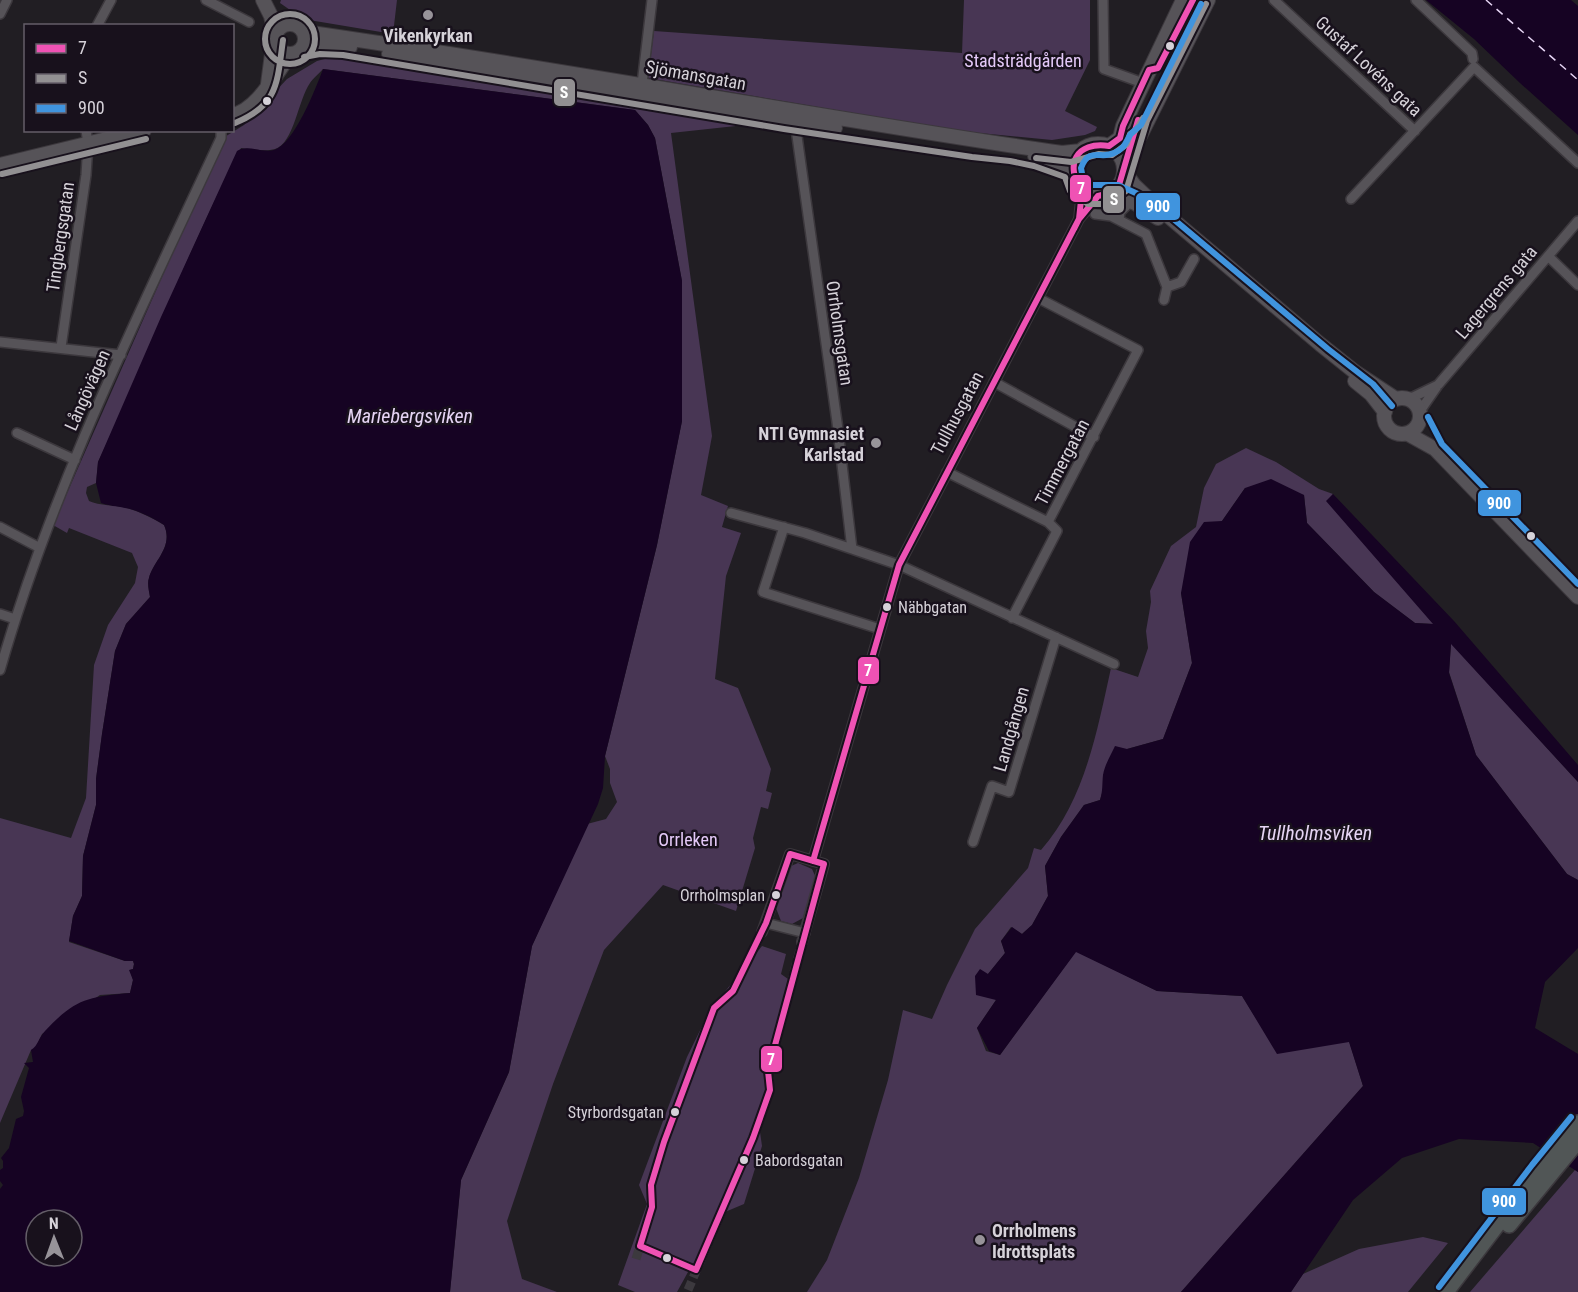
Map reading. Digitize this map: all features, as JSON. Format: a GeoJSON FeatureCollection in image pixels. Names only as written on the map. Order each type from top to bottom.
{"type":"FeatureCollection","features":[{"type":"Feature","properties":{"kind":"main road"},"geometry":{"type":"LineString","coordinates":[[1454,1292],[1544,1174],[1578,1123]]}},
{"type":"Feature","properties":{"kind":"main road"},"geometry":{"type":"LineString","coordinates":[[1446,1292],[1544,1174],[1578,1142]]}},
{"type":"Feature","properties":{"kind":"street"},"geometry":{"type":"LineString","coordinates":[[0,14],[7,0]]}},
{"type":"Feature","properties":{"kind":"street"},"geometry":{"type":"LineString","coordinates":[[98,24],[111,0]]}},
{"type":"Feature","properties":{"kind":"street"},"geometry":{"type":"LineString","coordinates":[[206,0],[249,22]]}},
{"type":"Feature","properties":{"kind":"street"},"geometry":{"type":"LineString","coordinates":[[234,114],[249,108],[305,40],[304,32],[300,28],[291,24],[265,0]]}},
{"type":"Feature","properties":{"kind":"street"},"geometry":{"type":"LineString","coordinates":[[265,0],[280,51],[296,51]]}},
{"type":"Feature","properties":{"kind":"street"},"geometry":{"type":"LineString","coordinates":[[642,84],[652,0]]}},
{"type":"Feature","properties":{"kind":"street"},"geometry":{"type":"LineString","coordinates":[[1103,0],[1104,69],[1143,83]]}},
{"type":"Feature","properties":{"kind":"street"},"geometry":{"type":"LineString","coordinates":[[1109,147],[1120,138],[1123,126],[1183,0]]}},
{"type":"Feature","properties":{"kind":"street"},"geometry":{"type":"LineString","coordinates":[[1104,195],[1123,172],[1132,146],[1140,135],[1208,0]]}},
{"type":"Feature","properties":{"kind":"street","name":"Gustaf Lovéns gata"},"geometry":{"type":"LineString","coordinates":[[1274,0],[1414,131]]}},
{"type":"Feature","properties":{"kind":"street"},"geometry":{"type":"LineString","coordinates":[[1416,0],[1472,53],[1473,63],[1578,163]]}},
{"type":"Feature","properties":{"kind":"street"},"geometry":{"type":"LineString","coordinates":[[267,86],[275,36],[280,27],[291,24]]}},
{"type":"Feature","properties":{"kind":"street","name":"Sjömansgatan"},"geometry":{"type":"LineString","coordinates":[[304,32],[461,54],[850,121],[1062,153],[1087,148]]}},
{"type":"Feature","properties":{"kind":"street","name":"Sjömansgatan"},"geometry":{"type":"LineString","coordinates":[[296,51],[319,45],[344,46],[797,122],[973,148],[992,148],[1048,159],[1073,174]]}},
{"type":"Feature","properties":{"kind":"street"},"geometry":{"type":"LineString","coordinates":[[1351,199],[1473,63]]}},
{"type":"Feature","properties":{"kind":"street","name":"Orrholmsgatan"},"geometry":{"type":"LineString","coordinates":[[797,122],[796,129],[837,422],[852,549]]}},
{"type":"Feature","properties":{"kind":"street"},"geometry":{"type":"LineString","coordinates":[[1123,126],[1076,156],[1073,174],[1082,191],[1135,203],[1149,211],[1185,238],[1322,356],[1368,391],[1385,412]]}},
{"type":"Feature","properties":{"kind":"street"},"geometry":{"type":"LineString","coordinates":[[0,165],[87,137],[128,132]]}},
{"type":"Feature","properties":{"kind":"street","name":"Långövägen"},"geometry":{"type":"LineString","coordinates":[[0,670],[40,548],[75,460],[221,138],[221,132]]}},
{"type":"Feature","properties":{"kind":"street","name":"Tingbergsgatan"},"geometry":{"type":"LineString","coordinates":[[60,347],[86,175],[87,137]]}},
{"type":"Feature","properties":{"kind":"street"},"geometry":{"type":"LineString","coordinates":[[1087,148],[1101,144],[1109,147],[1121,158],[1123,172],[1131,192],[1154,204],[1355,372],[1402,399],[1414,402],[1435,448],[1578,597]]}},
{"type":"Feature","properties":{"kind":"street","name":"Tullhusgatan"},"geometry":{"type":"LineString","coordinates":[[1079,219],[1082,191]]}},
{"type":"Feature","properties":{"kind":"street","name":"Tullhusgatan"},"geometry":{"type":"LineString","coordinates":[[813,861],[899,565],[1079,219],[1104,195]]}},
{"type":"Feature","properties":{"kind":"street"},"geometry":{"type":"LineString","coordinates":[[1119,220],[1120,212],[1126,206]]}},
{"type":"Feature","properties":{"kind":"street"},"geometry":{"type":"LineString","coordinates":[[1095,214],[1104,214],[1146,234],[1167,287],[1164,300]]}},
{"type":"Feature","properties":{"kind":"street","name":"Lagergrens gata"},"geometry":{"type":"LineString","coordinates":[[1420,416],[1438,385],[1578,221]]}},
{"type":"Feature","properties":{"kind":"street"},"geometry":{"type":"LineString","coordinates":[[1548,256],[1578,285]]}},
{"type":"Feature","properties":{"kind":"street"},"geometry":{"type":"LineString","coordinates":[[1167,287],[1181,282],[1194,259]]}},
{"type":"Feature","properties":{"kind":"street","name":"Timmergatan"},"geometry":{"type":"LineString","coordinates":[[1012,618],[1057,531],[1048,522],[1138,350],[1038,298]]}},
{"type":"Feature","properties":{"kind":"street"},"geometry":{"type":"LineString","coordinates":[[0,342],[121,355]]}},
{"type":"Feature","properties":{"kind":"street"},"geometry":{"type":"LineString","coordinates":[[994,382],[1094,437]]}},
{"type":"Feature","properties":{"kind":"street","name":"Lagergrens gata"},"geometry":{"type":"LineString","coordinates":[[1402,399],[1438,385]]}},
{"type":"Feature","properties":{"kind":"street"},"geometry":{"type":"LineString","coordinates":[[1402,399],[1391,402],[1385,412],[1385,422],[1391,431],[1400,435],[1408,434],[1416,429],[1420,416]]}},
{"type":"Feature","properties":{"kind":"street"},"geometry":{"type":"LineString","coordinates":[[17,433],[75,460]]}},
{"type":"Feature","properties":{"kind":"street"},"geometry":{"type":"LineString","coordinates":[[1408,434],[1435,448]]}},
{"type":"Feature","properties":{"kind":"street"},"geometry":{"type":"LineString","coordinates":[[947,472],[1048,522]]}},
{"type":"Feature","properties":{"kind":"street"},"geometry":{"type":"LineString","coordinates":[[731,513],[784,527],[899,565],[1114,664]]}},
{"type":"Feature","properties":{"kind":"street"},"geometry":{"type":"LineString","coordinates":[[0,527],[40,548]]}},
{"type":"Feature","properties":{"kind":"street"},"geometry":{"type":"LineString","coordinates":[[784,527],[763,592],[880,629]]}},
{"type":"Feature","properties":{"kind":"street"},"geometry":{"type":"LineString","coordinates":[[0,614],[15,619]]}},
{"type":"Feature","properties":{"kind":"street","name":"Landgången"},"geometry":{"type":"LineString","coordinates":[[973,842],[992,786],[1010,792],[1056,637]]}},
{"type":"Feature","properties":{"kind":"street"},"geometry":{"type":"LineString","coordinates":[[790,854],[813,861],[824,864],[803,938],[764,928],[790,854]]}},
{"type":"Feature","properties":{"kind":"green space"},"geometry":{"type":"Polygon","coordinates":[[[281,0],[397,0],[393,34],[303,19],[280,3],[281,0]]]}},
{"type":"Feature","properties":{"kind":"green space","name":"Stadsträdgården"},"geometry":{"type":"Polygon","coordinates":[[[964,0],[1090,0],[1090,60],[1065,111],[1097,127],[1095,131],[1085,135],[1052,140],[959,131],[648,78],[654,31],[962,53],[964,0]]]}},
{"type":"Feature","properties":{"kind":"green space","name":"Orrleken"},"geometry":{"type":"Polygon","coordinates":[[[336,56],[745,125],[671,133],[712,436],[701,495],[728,506],[722,527],[741,533],[726,576],[715,679],[738,688],[771,769],[766,791],[772,793],[768,809],[761,807],[753,838],[755,848],[736,911],[663,885],[604,950],[553,1084],[507,1221],[522,1279],[557,1292],[450,1292],[461,1180],[509,1072],[532,946],[587,824],[606,819],[617,802],[610,783],[610,769],[605,756],[657,545],[682,421],[682,281],[655,138],[648,125],[635,110],[323,69],[306,90],[287,139],[281,145],[267,150],[241,148],[203,225],[98,462],[96,483],[87,487],[86,493],[89,501],[93,503],[127,508],[151,518],[164,525],[166,533],[165,547],[148,580],[150,597],[126,624],[115,651],[96,779],[96,805],[83,856],[82,896],[73,916],[69,942],[125,961],[133,961],[133,969],[130,970],[133,980],[130,993],[100,995],[42,1034],[35,1049],[31,1050],[0,1123],[0,818],[71,838],[86,798],[94,665],[108,625],[135,583],[138,567],[132,553],[69,528],[67,533],[53,525],[223,138],[244,125],[287,79],[317,61],[336,56]]]}},
{"type":"Feature","properties":{"kind":"green space"},"geometry":{"type":"Polygon","coordinates":[[[1246,448],[1276,462],[1319,489],[1333,494],[1327,501],[1434,624],[1415,623],[1374,592],[1307,523],[1304,495],[1245,488],[1222,521],[1181,593],[1192,663],[1163,739],[1127,749],[1103,775],[1104,786],[1100,800],[1084,805],[1061,837],[1045,866],[1048,896],[1032,925],[1022,934],[1011,927],[1001,941],[1005,953],[988,974],[996,1000],[977,1028],[986,1051],[1000,1055],[1076,951],[1157,991],[1242,996],[1278,1053],[1349,1041],[1363,1086],[1181,1292],[807,1292],[827,1260],[859,1178],[888,1080],[903,1010],[932,1019],[975,929],[1028,868],[1034,848],[1041,850],[1069,809],[1087,764],[1111,668],[1138,677],[1148,648],[1146,631],[1151,602],[1150,591],[1171,546],[1196,527],[1204,488],[1216,464],[1246,448]]]}},
{"type":"Feature","properties":{"kind":"green space"},"geometry":{"type":"Polygon","coordinates":[[[1451,643],[1578,782],[1578,880],[1567,874],[1476,755],[1449,672],[1451,643]]]}},
{"type":"Feature","properties":{"kind":"green space"},"geometry":{"type":"Polygon","coordinates":[[[798,863],[812,869],[816,878],[803,918],[792,924],[781,921],[776,908],[788,869],[798,863]]]}},
{"type":"Feature","properties":{"kind":"green space"},"geometry":{"type":"Polygon","coordinates":[[[762,946],[786,954],[781,974],[788,979],[767,1061],[774,1079],[760,1132],[762,1146],[744,1204],[725,1212],[704,1264],[688,1272],[677,1292],[635,1292],[618,1285],[647,1204],[639,1185],[687,1057],[710,1010],[762,946]]]}},
{"type":"Feature","properties":{"kind":"green space"},"geometry":{"type":"Polygon","coordinates":[[[1575,1170],[1578,1172],[1578,1292],[1470,1292],[1575,1170]]]}},
{"type":"Feature","properties":{"kind":"green space"},"geometry":{"type":"Polygon","coordinates":[[[1423,1237],[1448,1243],[1408,1292],[1291,1292],[1303,1274],[1359,1249],[1423,1237]]]}},
{"type":"Feature","properties":{"kind":"water"},"geometry":{"type":"Polygon","coordinates":[[[1426,0],[1571,0],[1578,6],[1578,135],[1474,39],[1426,0]]]}},
{"type":"Feature","properties":{"kind":"water","name":"Mariebergsviken"},"geometry":{"type":"Polygon","coordinates":[[[323,69],[635,110],[648,125],[655,138],[682,281],[682,421],[657,545],[605,756],[603,788],[598,804],[532,946],[509,1072],[461,1180],[450,1292],[0,1292],[0,1189],[3,1185],[0,1181],[0,1170],[3,1168],[1,1158],[9,1148],[16,1119],[23,1116],[21,1097],[29,1068],[24,1063],[33,1062],[31,1050],[45,1031],[65,1012],[92,998],[130,993],[133,980],[129,970],[133,969],[133,961],[125,961],[69,941],[73,916],[82,896],[83,856],[96,805],[96,779],[115,651],[126,624],[150,597],[148,580],[165,547],[166,533],[164,525],[145,515],[130,509],[101,503],[96,483],[98,462],[237,151],[245,148],[269,151],[282,146],[296,127],[323,69]]]}},
{"type":"Feature","properties":{"kind":"water","name":"Tullholmsviken"},"geometry":{"type":"Polygon","coordinates":[[[1271,479],[1304,495],[1307,523],[1374,592],[1415,623],[1433,624],[1326,501],[1333,494],[1454,621],[1578,765],[1578,782],[1451,644],[1449,673],[1476,755],[1567,874],[1578,880],[1578,948],[1545,982],[1535,1028],[1578,1054],[1578,1172],[1533,1143],[1459,1139],[1402,1158],[1353,1200],[1291,1292],[1181,1292],[1363,1086],[1349,1042],[1277,1054],[1242,996],[1157,991],[1076,952],[1000,1055],[989,1051],[977,1028],[996,1000],[976,995],[975,976],[980,969],[988,974],[1005,953],[1001,941],[1012,927],[1022,934],[1032,925],[1048,896],[1045,866],[1061,837],[1084,805],[1100,800],[1104,771],[1115,746],[1127,749],[1163,739],[1192,663],[1181,593],[1190,542],[1204,522],[1222,521],[1245,488],[1271,479]]]}},
{"type":"Feature","properties":{"kind":"ferry route"},"geometry":{"type":"LineString","coordinates":[[1486,0],[1578,80]]}},
{"type":"Feature","properties":{"kind":"tunnel"},"geometry":{"type":"LineString","coordinates":[[636,1259],[652,1207],[651,1185],[664,1142],[714,1008],[733,991],[762,932]]}},
{"type":"Feature","properties":{"kind":"tunnel"},"geometry":{"type":"LineString","coordinates":[[688,1290],[753,1138],[770,1090],[768,1071],[802,942]]}},
{"type":"Feature","properties":{"kind":"tunnel"},"geometry":{"type":"LineString","coordinates":[[640,1246],[696,1270]]}},
{"type":"Feature","properties":{"kind":"transit line","name":"7"},"geometry":{"type":"LineString","coordinates":[[813,861],[899,565],[1079,219],[1082,191],[1074,172],[1076,157],[1088,147],[1109,146],[1120,138],[1123,126],[1149,70],[1158,68],[1193,0]]}},
{"type":"Feature","properties":{"kind":"transit line","name":"900"},"geometry":{"type":"LineString","coordinates":[[1201,4],[1141,125],[1118,151],[1109,155],[1088,157],[1081,168],[1083,179],[1092,185],[1118,185],[1158,206],[1373,384],[1392,406]]}},
{"type":"Feature","properties":{"kind":"transit line","name":"S"},"geometry":{"type":"LineString","coordinates":[[304,57],[320,54],[343,55],[784,129],[1010,161],[1034,166],[1065,177],[1070,191],[1088,204],[1107,204],[1126,191],[1147,121],[1206,4]]}},
{"type":"Feature","properties":{"kind":"transit line","name":"S"},"geometry":{"type":"LineString","coordinates":[[290,14],[299,16],[310,25],[315,39],[313,48],[304,59],[290,64],[281,62],[270,53],[265,39],[267,30],[276,19],[290,14]]}},
{"type":"Feature","properties":{"kind":"transit line","name":"S"},"geometry":{"type":"LineString","coordinates":[[235,123],[249,116],[268,100],[277,80],[283,40]]}},
{"type":"Feature","properties":{"kind":"transit line","name":"S"},"geometry":{"type":"LineString","coordinates":[[1036,158],[1071,162],[1099,154],[1112,155],[1127,144],[1130,134],[1135,131],[1143,118]]}},
{"type":"Feature","properties":{"kind":"transit line","name":"7"},"geometry":{"type":"LineString","coordinates":[[1074,229],[1079,219],[1098,196],[1110,193],[1119,185],[1138,120]]}},
{"type":"Feature","properties":{"kind":"transit line","name":"S"},"geometry":{"type":"LineString","coordinates":[[2,174],[146,139]]}},
{"type":"Feature","properties":{"kind":"transit line","name":"900"},"geometry":{"type":"LineString","coordinates":[[1428,417],[1442,444],[1578,584]]}},
{"type":"Feature","properties":{"kind":"transit line","name":"7"},"geometry":{"type":"LineString","coordinates":[[790,854],[824,864],[768,1071],[770,1090],[753,1138],[696,1270],[640,1246],[652,1207],[651,1185],[664,1142],[714,1008],[733,991],[766,923],[790,854]]}},
{"type":"Feature","properties":{"kind":"transit line","name":"900"},"geometry":{"type":"LineString","coordinates":[[1439,1287],[1571,1117]]}},
{"type":"Feature","properties":{"kind":"place","name":"Vikenkyrkan"},"geometry":{"type":"Point","coordinates":[428,15]}},
{"type":"Feature","properties":{"kind":"place","name":"NTI Gymnasiet Karlstad"},"geometry":{"type":"Point","coordinates":[876,443]}},
{"type":"Feature","properties":{"kind":"place","name":"Näbbgatan"},"geometry":{"type":"Point","coordinates":[887,607]}},
{"type":"Feature","properties":{"kind":"place","name":"Orrholmsplan"},"geometry":{"type":"Point","coordinates":[776,895]}},
{"type":"Feature","properties":{"kind":"place","name":"Styrbordsgatan"},"geometry":{"type":"Point","coordinates":[675,1112]}},
{"type":"Feature","properties":{"kind":"place","name":"Babordsgatan"},"geometry":{"type":"Point","coordinates":[744,1160]}},
{"type":"Feature","properties":{"kind":"place","name":"Orrholmens Idrottsplats"},"geometry":{"type":"Point","coordinates":[980,1240]}}]}
